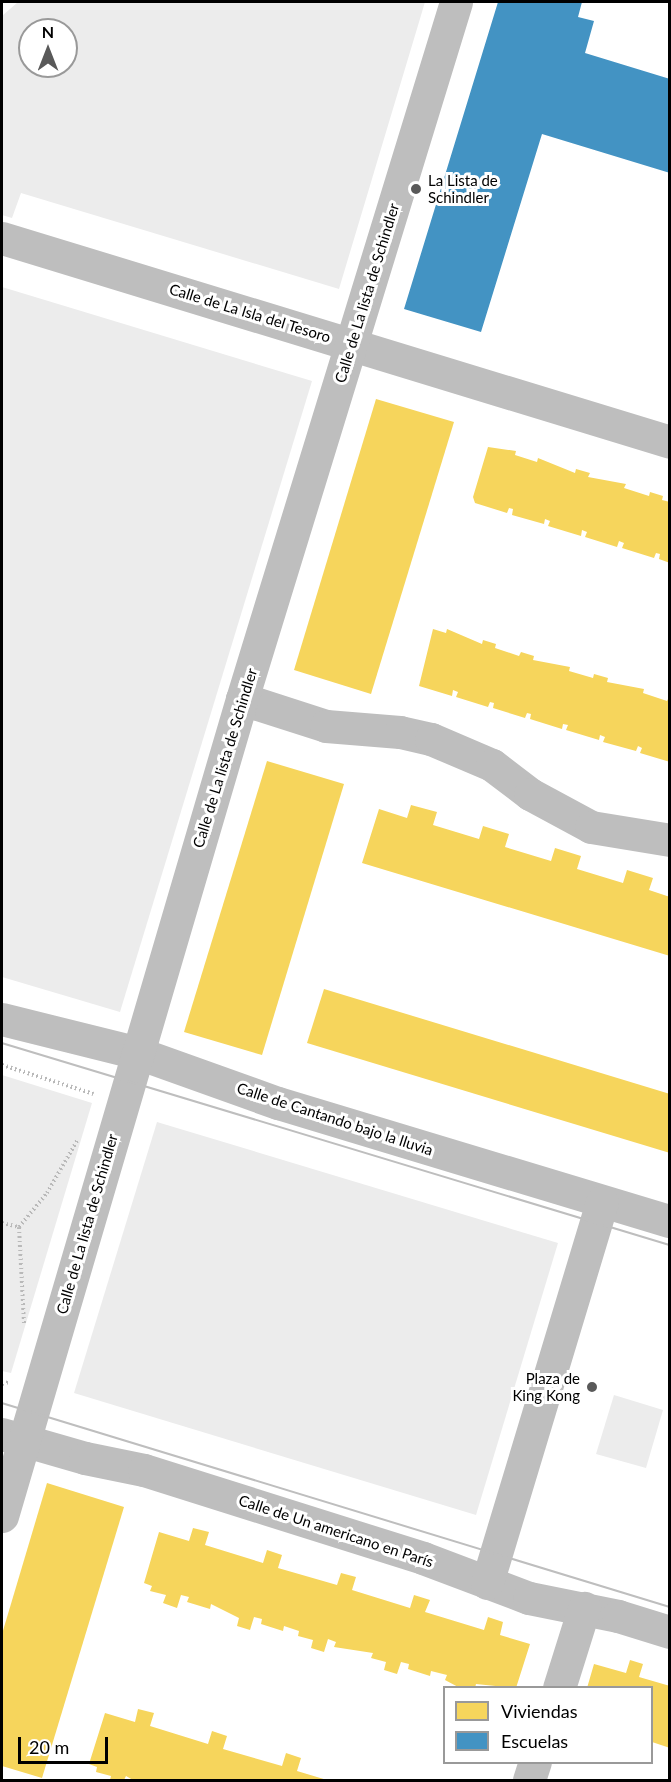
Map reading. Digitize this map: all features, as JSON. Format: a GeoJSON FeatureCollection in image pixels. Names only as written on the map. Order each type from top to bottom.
{"type":"FeatureCollection","features":[{"type":"Feature","properties":{"kind":"street","name":"Calle de La lista de Schindler"},"geometry":{"type":"LineString","coordinates":[[2,1516],[13,1437],[138,1053],[242,699],[456,2]]}},
{"type":"Feature","properties":{"kind":"street","name":"Calle de La Isla del Tesoro"},"geometry":{"type":"LineString","coordinates":[[2,237],[669,442]]}},
{"type":"Feature","properties":{"kind":"street"},"geometry":{"type":"LineString","coordinates":[[242,699],[327,726],[400,732],[431,739],[483,760],[530,794],[591,826],[669,840]]}},
{"type":"Feature","properties":{"kind":"street","name":"Calle de Cantando bajo la lluvia"},"geometry":{"type":"LineString","coordinates":[[2,1019],[138,1053],[278,1103],[669,1221]]}},
{"type":"Feature","properties":{"kind":"street"},"geometry":{"type":"LineString","coordinates":[[487,1583],[602,1202]]}},
{"type":"Feature","properties":{"kind":"street","name":"Calle de Un americano en París"},"geometry":{"type":"LineString","coordinates":[[13,1437],[154,1474],[423,1558],[529,1598],[668,1627]]}},
{"type":"Feature","properties":{"kind":"street"},"geometry":{"type":"LineString","coordinates":[[560,1686],[584,1608]]}},
{"type":"Feature","properties":{"kind":"street"},"geometry":{"type":"LineString","coordinates":[[529,1780],[534,1764]]}},
{"type":"Feature","properties":{"kind":"path"},"geometry":{"type":"LineString","coordinates":[[2,1065],[99,1095],[95,1103]]}},
{"type":"Feature","properties":{"kind":"path"},"geometry":{"type":"LineString","coordinates":[[24,1329],[19,1227],[47,1193],[83,1128]]}},
{"type":"Feature","properties":{"kind":"path"},"geometry":{"type":"LineString","coordinates":[[2,1222],[19,1227]]}},
{"type":"Feature","properties":{"kind":"shaded area"},"geometry":{"type":"Polygon","coordinates":[[[18,2],[425,2],[339,289],[21,193],[12,218],[2,215],[2,16],[18,2]]]}},
{"type":"Feature","properties":{"kind":"shaded area"},"geometry":{"type":"Polygon","coordinates":[[[2,287],[312,381],[120,1012],[2,977],[2,287]]]}},
{"type":"Feature","properties":{"kind":"shaded area"},"geometry":{"type":"Polygon","coordinates":[[[2,1075],[92,1103],[11,1373],[2,1371],[2,1075]]]}},
{"type":"Feature","properties":{"kind":"shaded area"},"geometry":{"type":"Polygon","coordinates":[[[157,1122],[558,1243],[476,1515],[74,1393],[157,1122]]]}},
{"type":"Feature","properties":{"kind":"shaded area"},"geometry":{"type":"Polygon","coordinates":[[[614,1395],[663,1410],[646,1468],[596,1454],[614,1395]]]}},
{"type":"Feature","properties":{"kind":"building: Viviendas"},"geometry":{"type":"Polygon","coordinates":[[[376,399],[454,422],[371,694],[294,670],[376,399]]]}},
{"type":"Feature","properties":{"kind":"building: Viviendas"},"geometry":{"type":"Polygon","coordinates":[[[488,447],[516,451],[515,455],[537,462],[538,458],[575,473],[576,469],[590,473],[588,477],[626,484],[624,488],[649,496],[650,492],[663,496],[662,500],[670,502],[670,563],[659,559],[660,554],[656,553],[654,558],[622,548],[624,543],[619,541],[617,547],[585,537],[587,532],[582,530],[581,536],[548,526],[550,521],[545,519],[544,524],[512,515],[513,509],[509,508],[507,513],[475,503],[473,497],[488,447]]]}},
{"type":"Feature","properties":{"kind":"building: Viviendas"},"geometry":{"type":"Polygon","coordinates":[[[433,629],[446,633],[447,629],[482,644],[483,640],[496,644],[495,648],[519,656],[521,652],[534,656],[533,660],[570,667],[569,671],[593,678],[594,674],[608,678],[607,682],[644,689],[643,693],[667,701],[670,695],[670,762],[640,753],[642,748],[638,746],[636,751],[603,742],[605,737],[600,735],[599,740],[566,730],[568,725],[563,724],[562,729],[530,719],[531,714],[527,713],[525,718],[493,708],[494,703],[490,702],[488,707],[456,697],[458,692],[453,690],[452,696],[419,686],[433,629]]]}},
{"type":"Feature","properties":{"kind":"building: Viviendas"},"geometry":{"type":"Polygon","coordinates":[[[267,761],[344,784],[262,1055],[184,1032],[267,761]]]}},
{"type":"Feature","properties":{"kind":"building: Viviendas"},"geometry":{"type":"Polygon","coordinates":[[[411,805],[437,812],[433,825],[479,839],[483,826],[509,834],[505,847],[551,861],[555,848],[581,856],[577,869],[623,883],[627,870],[653,878],[649,890],[670,897],[670,956],[362,863],[379,809],[407,818],[411,805]]]}},
{"type":"Feature","properties":{"kind":"building: Viviendas"},"geometry":{"type":"Polygon","coordinates":[[[324,989],[670,1094],[670,1153],[307,1043],[324,989]]]}},
{"type":"Feature","properties":{"kind":"building: Viviendas"},"geometry":{"type":"Polygon","coordinates":[[[47,1483],[124,1507],[42,1778],[2,1766],[2,1634],[47,1483]]]}},
{"type":"Feature","properties":{"kind":"building: Viviendas"},"geometry":{"type":"Polygon","coordinates":[[[193,1528],[209,1532],[205,1545],[263,1563],[267,1550],[282,1555],[278,1568],[337,1585],[341,1573],[356,1577],[352,1590],[410,1608],[414,1595],[430,1600],[425,1612],[484,1630],[488,1617],[503,1622],[500,1635],[530,1644],[517,1686],[476,1684],[476,1686],[456,1686],[445,1680],[447,1675],[431,1671],[430,1676],[408,1669],[409,1664],[401,1662],[397,1674],[384,1670],[386,1662],[371,1658],[373,1653],[334,1647],[336,1642],[328,1639],[324,1652],[311,1648],[313,1640],[298,1636],[299,1631],[284,1626],[283,1631],[261,1624],[262,1619],[254,1617],[250,1630],[237,1626],[239,1618],[211,1604],[210,1609],[187,1602],[189,1597],[181,1595],[177,1608],[163,1603],[166,1595],[150,1591],[152,1586],[144,1583],[159,1532],[189,1541],[193,1528]]]}},
{"type":"Feature","properties":{"kind":"building: Viviendas"},"geometry":{"type":"Polygon","coordinates":[[[630,1660],[643,1664],[639,1677],[670,1686],[670,1748],[653,1742],[653,1686],[588,1686],[594,1664],[626,1673],[630,1660]]]}},
{"type":"Feature","properties":{"kind":"building: Viviendas"},"geometry":{"type":"Polygon","coordinates":[[[138,1709],[154,1713],[150,1726],[208,1744],[212,1731],[227,1736],[223,1749],[282,1766],[286,1753],[301,1758],[297,1771],[327,1780],[133,1780],[126,1776],[124,1780],[110,1780],[111,1776],[96,1772],[97,1767],[89,1764],[105,1713],[135,1722],[138,1709]]]}},
{"type":"Feature","properties":{"kind":"building: Escuelas"},"geometry":{"type":"Polygon","coordinates":[[[498,2],[582,2],[578,17],[594,21],[585,53],[670,79],[670,173],[542,134],[481,332],[404,309],[498,2]]]}},
{"type":"Feature","properties":{"kind":"tram line"},"geometry":{"type":"LineString","coordinates":[[2,1043],[670,1245]]}},
{"type":"Feature","properties":{"kind":"tram line"},"geometry":{"type":"LineString","coordinates":[[2,1403],[670,1607]]}},
{"type":"Feature","properties":{"kind":"place","name":"La Lista de Schindler"},"geometry":{"type":"Point","coordinates":[416,189]}},
{"type":"Feature","properties":{"kind":"place","name":"Plaza de King Kong"},"geometry":{"type":"Point","coordinates":[592,1387]}}]}
